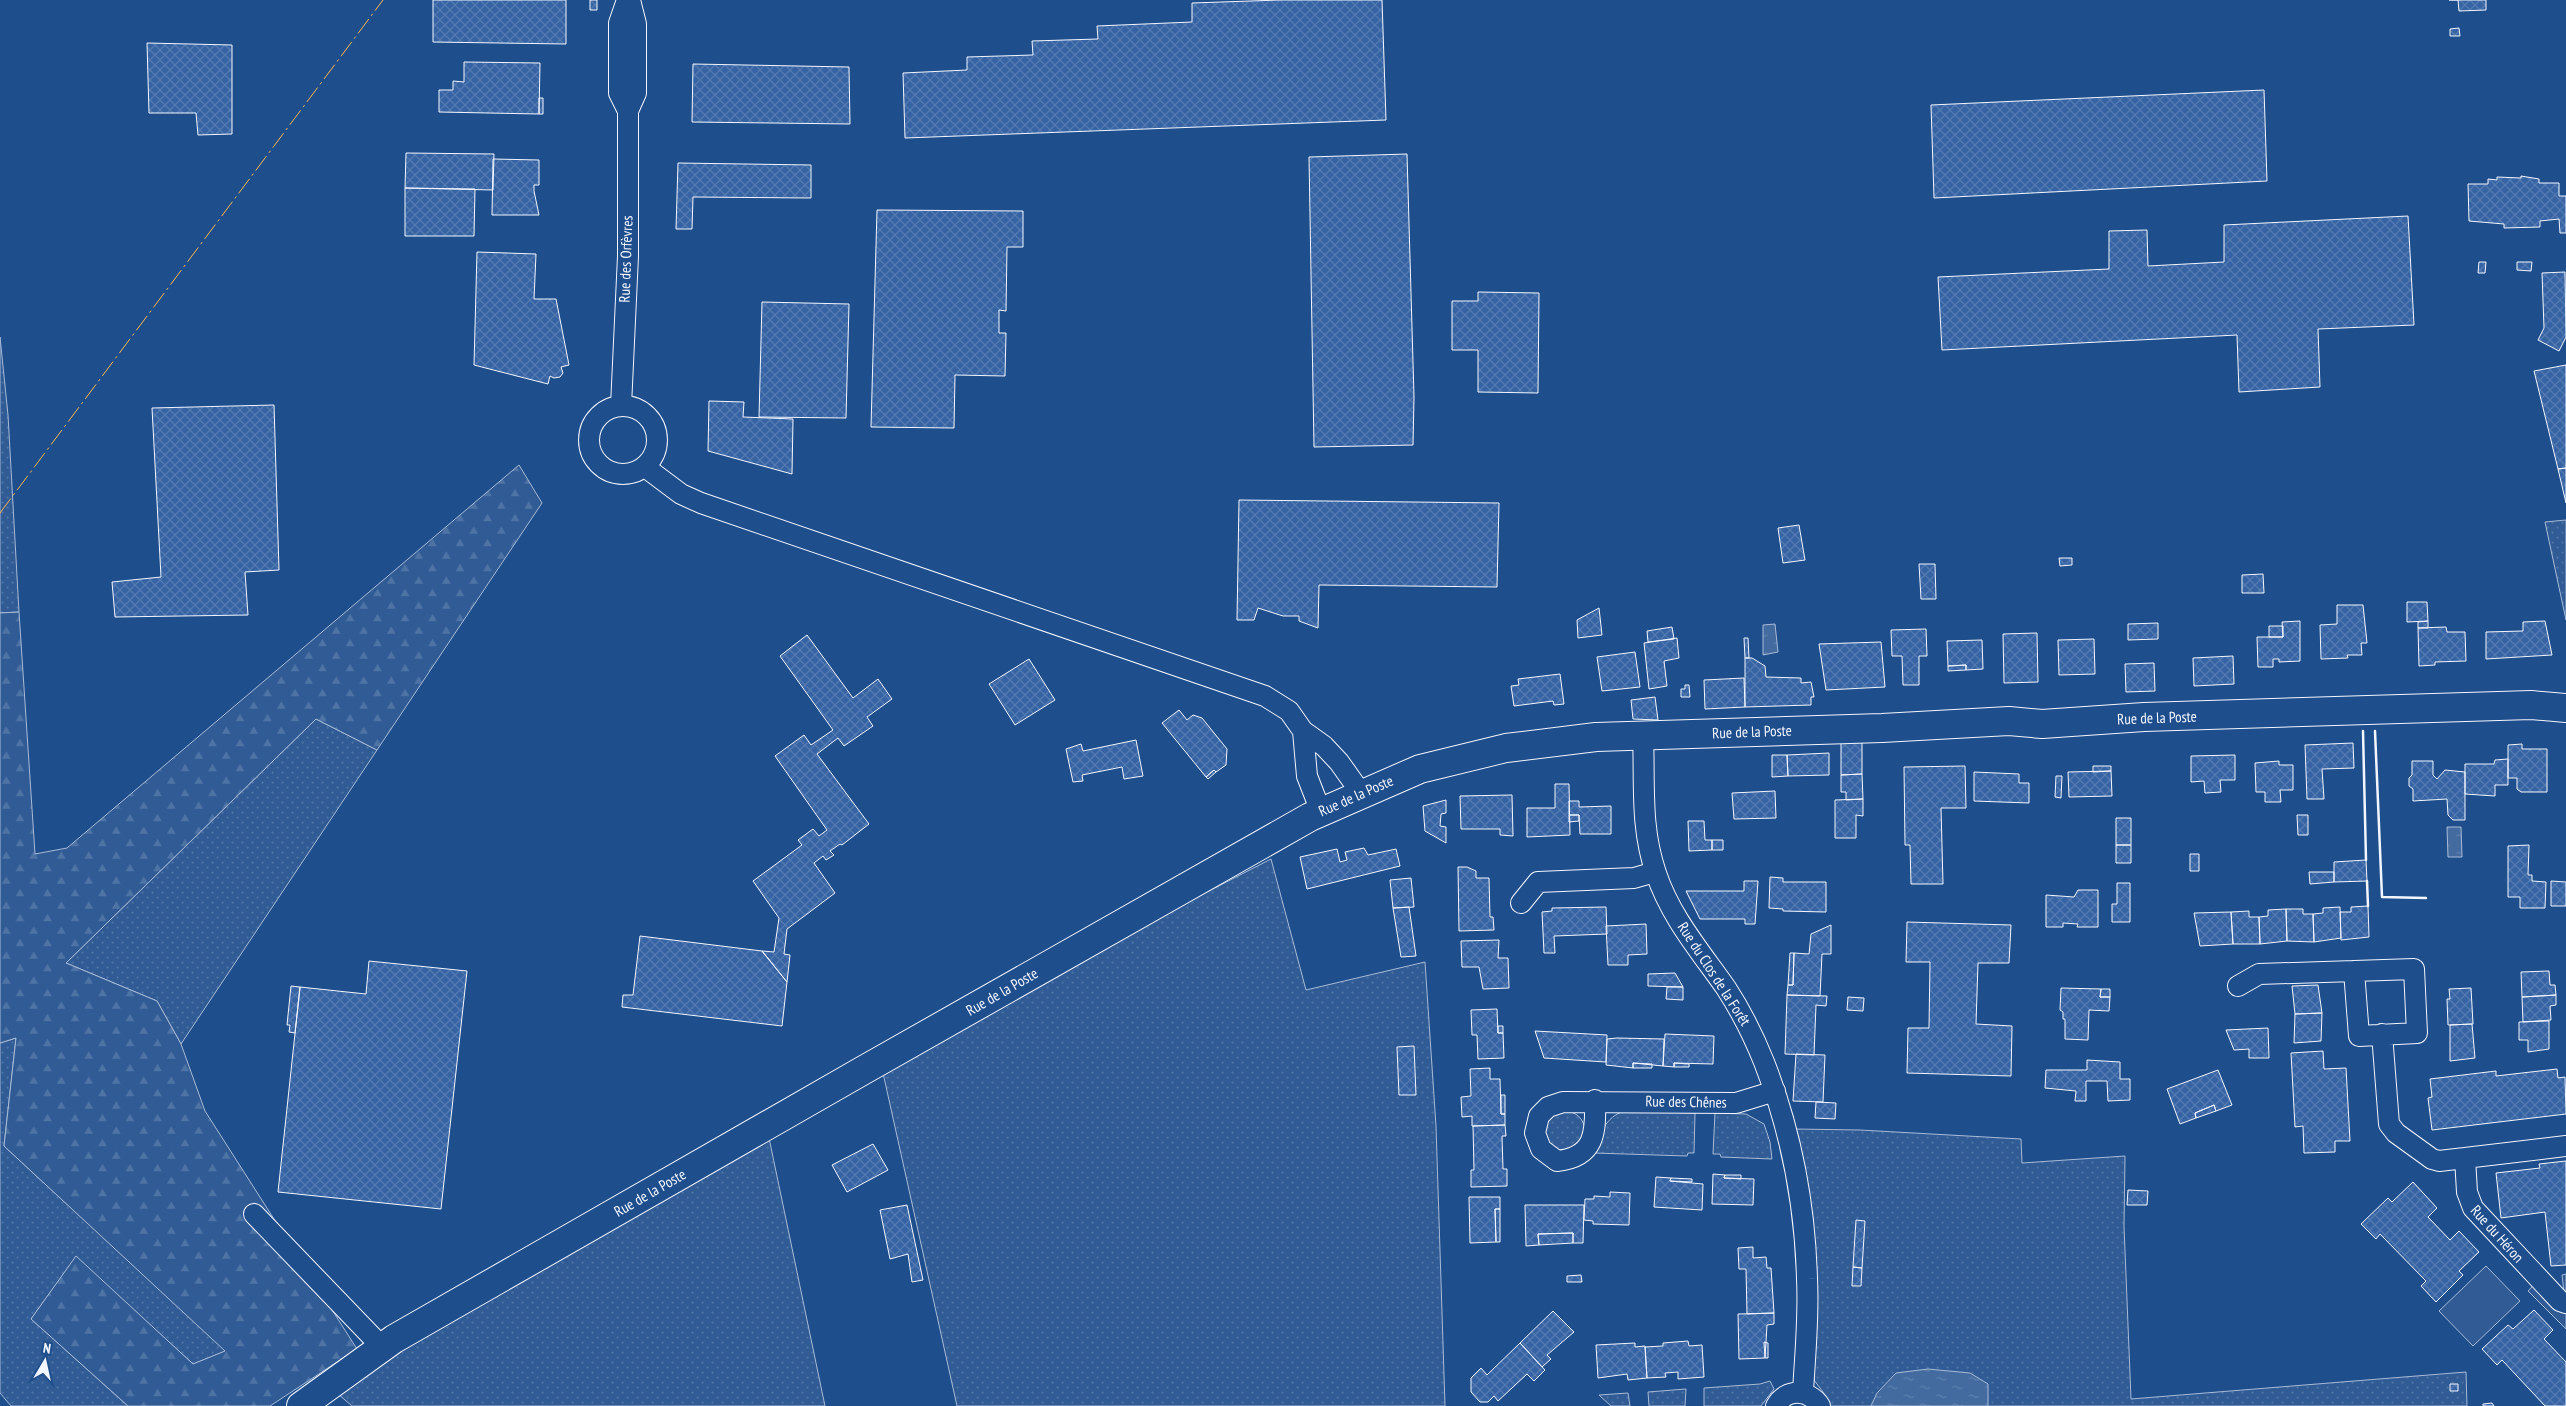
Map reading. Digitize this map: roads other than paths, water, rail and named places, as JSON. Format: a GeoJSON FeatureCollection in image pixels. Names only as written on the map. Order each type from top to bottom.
{"type":"FeatureCollection","features":[{"type":"Feature","properties":{"kind":"street","name":"Rue des Orfèvres"},"geometry":{"type":"LineString","coordinates":[[621,406],[628,256],[628,111],[619,93],[619,23],[628,0]]}},
{"type":"Feature","properties":{"kind":"street"},"geometry":{"type":"LineString","coordinates":[[631,407],[649,418],[655,428],[656,449],[645,467],[625,475],[614,474],[604,469],[590,453],[589,432],[594,422],[610,408],[631,407]]}},
{"type":"Feature","properties":{"kind":"street"},"geometry":{"type":"LineString","coordinates":[[645,467],[681,494],[701,503],[1264,696],[1289,711],[1303,731],[1324,746],[1339,762],[1361,794]]}},
{"type":"Feature","properties":{"kind":"street","name":"Rue de la Poste"},"geometry":{"type":"LineString","coordinates":[[301,1406],[382,1347],[838,1085],[1321,812],[1420,769],[1476,754],[1596,737],[1643,734],[1882,728],[2008,721],[2042,724],[2144,717],[2531,705],[2566,708]]}},
{"type":"Feature","properties":{"kind":"street"},"geometry":{"type":"LineString","coordinates":[[1303,731],[1307,776],[1321,812]]}},
{"type":"Feature","properties":{"kind":"street","name":"Rue du Clos de la Forêt"},"geometry":{"type":"LineString","coordinates":[[1643,734],[1643,815],[1655,872],[1672,910],[1747,1024],[1775,1091],[1786,1124],[1803,1228],[1807,1279],[1803,1392]]}},
{"type":"Feature","properties":{"kind":"street"},"geometry":{"type":"LineString","coordinates":[[1522,903],[1538,882],[1634,878],[1655,872]]}},
{"type":"Feature","properties":{"kind":"street"},"geometry":{"type":"LineString","coordinates":[[2238,986],[2259,974],[2414,969],[2417,1033],[2358,1036],[2354,971]]}},
{"type":"Feature","properties":{"kind":"street"},"geometry":{"type":"LineString","coordinates":[[2382,1034],[2389,1124],[2396,1133],[2432,1160],[2439,1161],[2566,1146]]}},
{"type":"Feature","properties":{"kind":"street","name":"Rue des Chênes"},"geometry":{"type":"LineString","coordinates":[[1595,1100],[1736,1103],[1775,1091]]}},
{"type":"Feature","properties":{"kind":"street","name":"Rue du Héron"},"geometry":{"type":"LineString","coordinates":[[2465,1158],[2467,1192],[2473,1208],[2560,1301],[2566,1303]]}},
{"type":"Feature","properties":{"kind":"street"},"geometry":{"type":"LineString","coordinates":[[254,1214],[382,1347]]}},
{"type":"Feature","properties":{"kind":"street"},"geometry":{"type":"LineString","coordinates":[[1776,1406],[1786,1395],[1803,1392],[1820,1406]]}},
{"type":"Feature","properties":{"kind":"water"},"geometry":{"type":"Polygon","coordinates":[[[1775,624],[1778,652],[1763,655],[1763,625],[1775,624]]]}},
{"type":"Feature","properties":{"kind":"water"},"geometry":{"type":"Polygon","coordinates":[[[2447,827],[2461,827],[2462,857],[2448,857],[2447,827]]]}},
{"type":"Feature","properties":{"kind":"water"},"geometry":{"type":"Polygon","coordinates":[[[1928,1369],[1970,1373],[1988,1384],[1988,1406],[1871,1406],[1877,1393],[1896,1373],[1928,1369]]]}}]}
